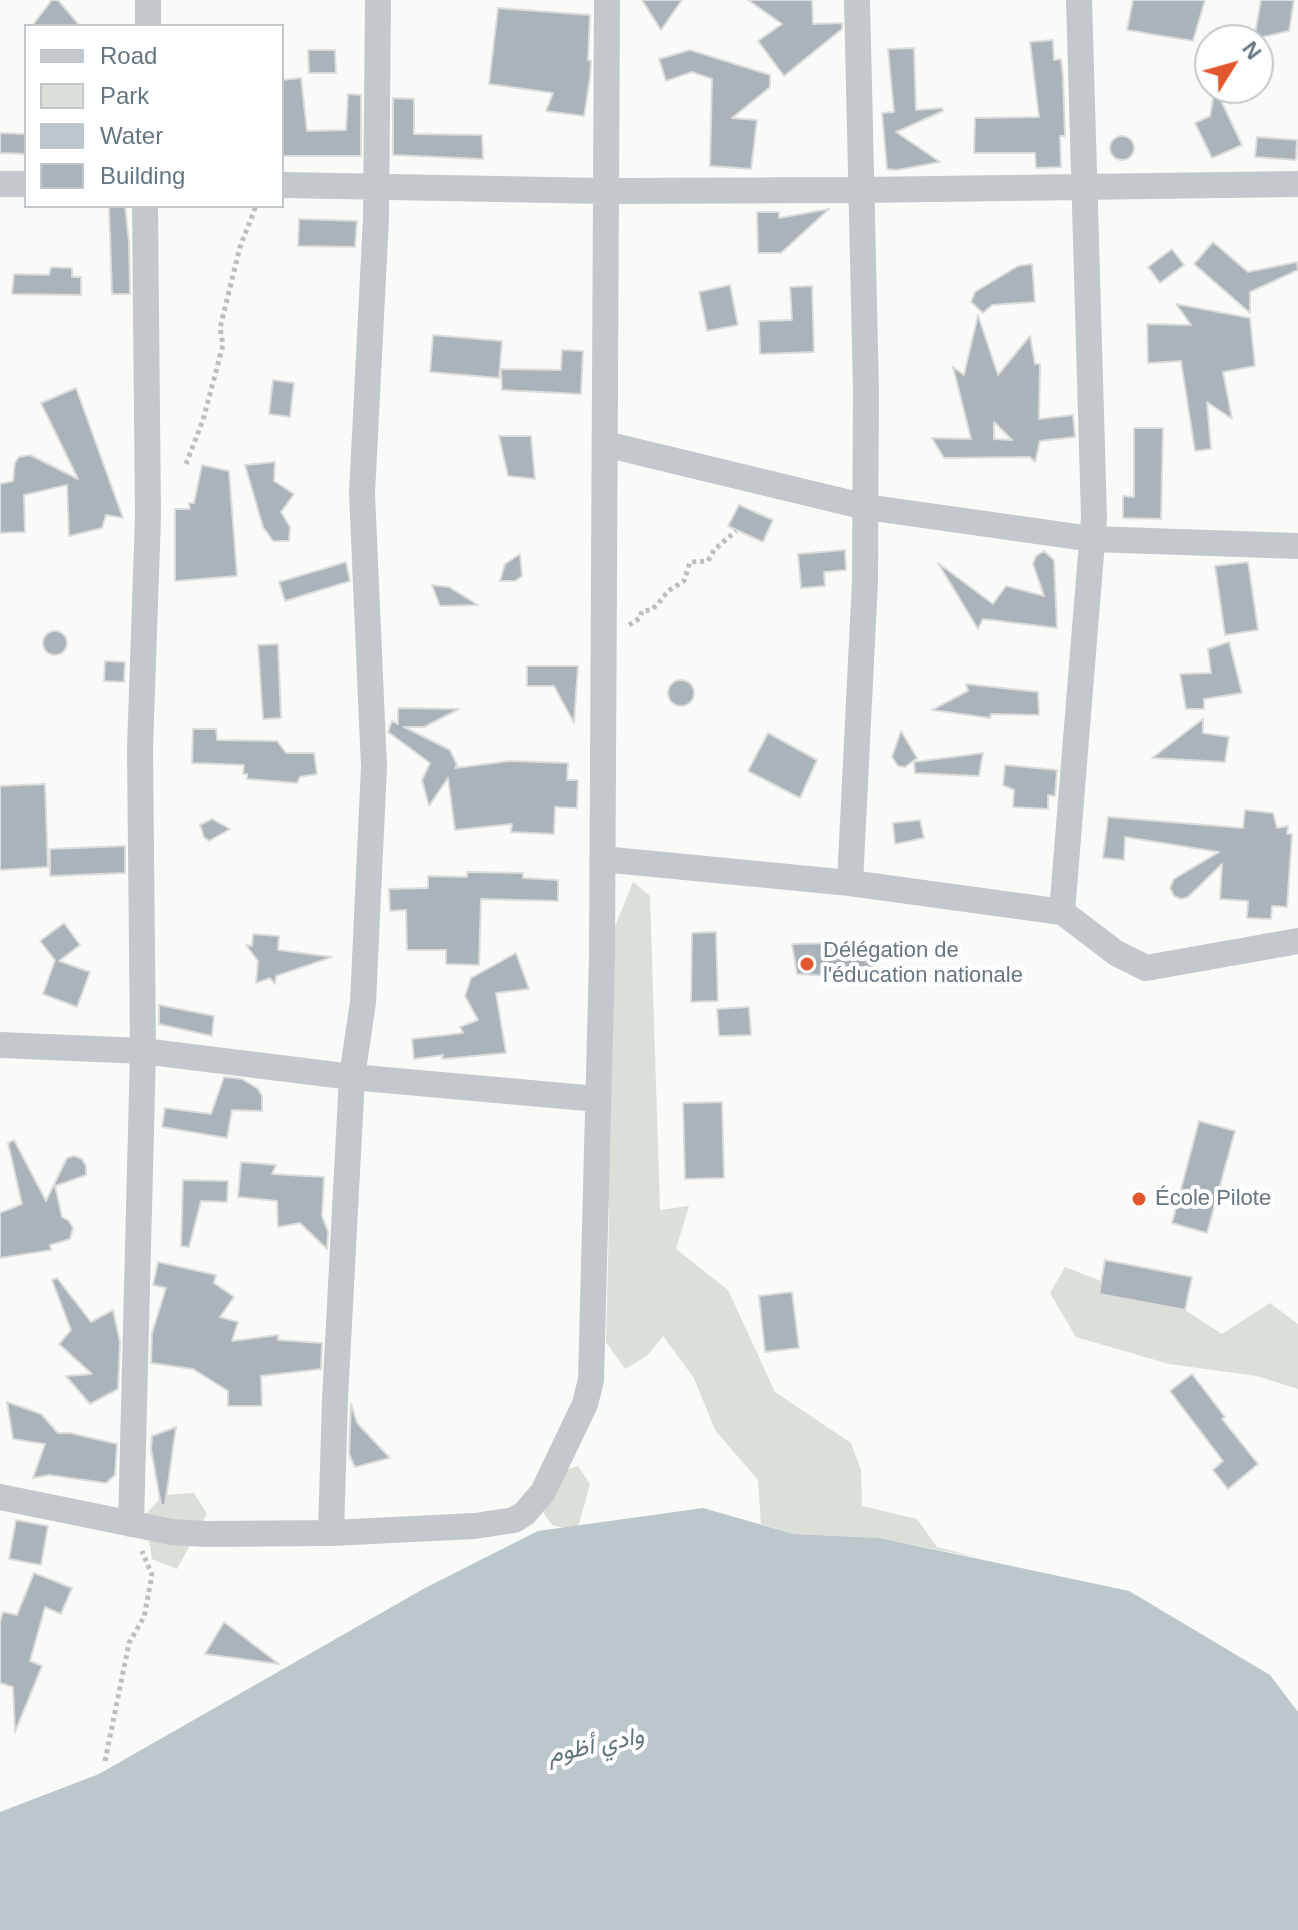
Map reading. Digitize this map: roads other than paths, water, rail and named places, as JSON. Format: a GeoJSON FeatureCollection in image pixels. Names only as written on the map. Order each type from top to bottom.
{"type":"FeatureCollection","features":[{"type":"Feature","properties":{"kind":"street"},"geometry":{"type":"LineString","coordinates":[[148,0],[148,24]]}},
{"type":"Feature","properties":{"kind":"street"},"geometry":{"type":"LineString","coordinates":[[331,1533],[352,1077],[363,1002],[374,767],[362,493],[376,185],[378,0]]}},
{"type":"Feature","properties":{"kind":"street"},"geometry":{"type":"LineString","coordinates":[[0,1497],[172,1532],[206,1534],[331,1533],[475,1526],[514,1520],[525,1513],[543,1492],[585,1404],[591,1380],[602,859],[607,0]]}},
{"type":"Feature","properties":{"kind":"street"},"geometry":{"type":"LineString","coordinates":[[850,883],[865,597],[866,507],[857,0]]}},
{"type":"Feature","properties":{"kind":"street"},"geometry":{"type":"LineString","coordinates":[[1062,912],[1094,517],[1079,0]]}},
{"type":"Feature","properties":{"kind":"street"},"geometry":{"type":"LineString","coordinates":[[0,184],[24,184]]}},
{"type":"Feature","properties":{"kind":"street"},"geometry":{"type":"LineString","coordinates":[[284,185],[605,191],[1084,189],[1194,184],[1298,184]]}},
{"type":"Feature","properties":{"kind":"street"},"geometry":{"type":"LineString","coordinates":[[131,1524],[143,1051],[140,748],[148,517],[145,208]]}},
{"type":"Feature","properties":{"kind":"street"},"geometry":{"type":"LineString","coordinates":[[605,444],[866,507],[1092,539],[1298,546]]}},
{"type":"Feature","properties":{"kind":"street"},"geometry":{"type":"LineString","coordinates":[[602,859],[850,883],[1062,912],[1116,953],[1146,968],[1298,941]]}},
{"type":"Feature","properties":{"kind":"street"},"geometry":{"type":"LineString","coordinates":[[0,1045],[143,1051],[352,1077],[597,1099]]}},
{"type":"Feature","properties":{"kind":"water","name":"وادي أظوم"},"geometry":{"type":"Polygon","coordinates":[[[703,1508],[794,1534],[880,1538],[1129,1591],[1270,1675],[1298,1712],[1298,1930],[0,1930],[0,1812],[99,1774],[425,1588],[538,1531],[703,1508]]]}},
{"type":"Feature","properties":{"kind":"place","name":"Délégation de l'éducation nationale"},"geometry":{"type":"Point","coordinates":[807,964]}},
{"type":"Feature","properties":{"kind":"place","name":"École Pilote"},"geometry":{"type":"Point","coordinates":[1139,1199]}}]}
